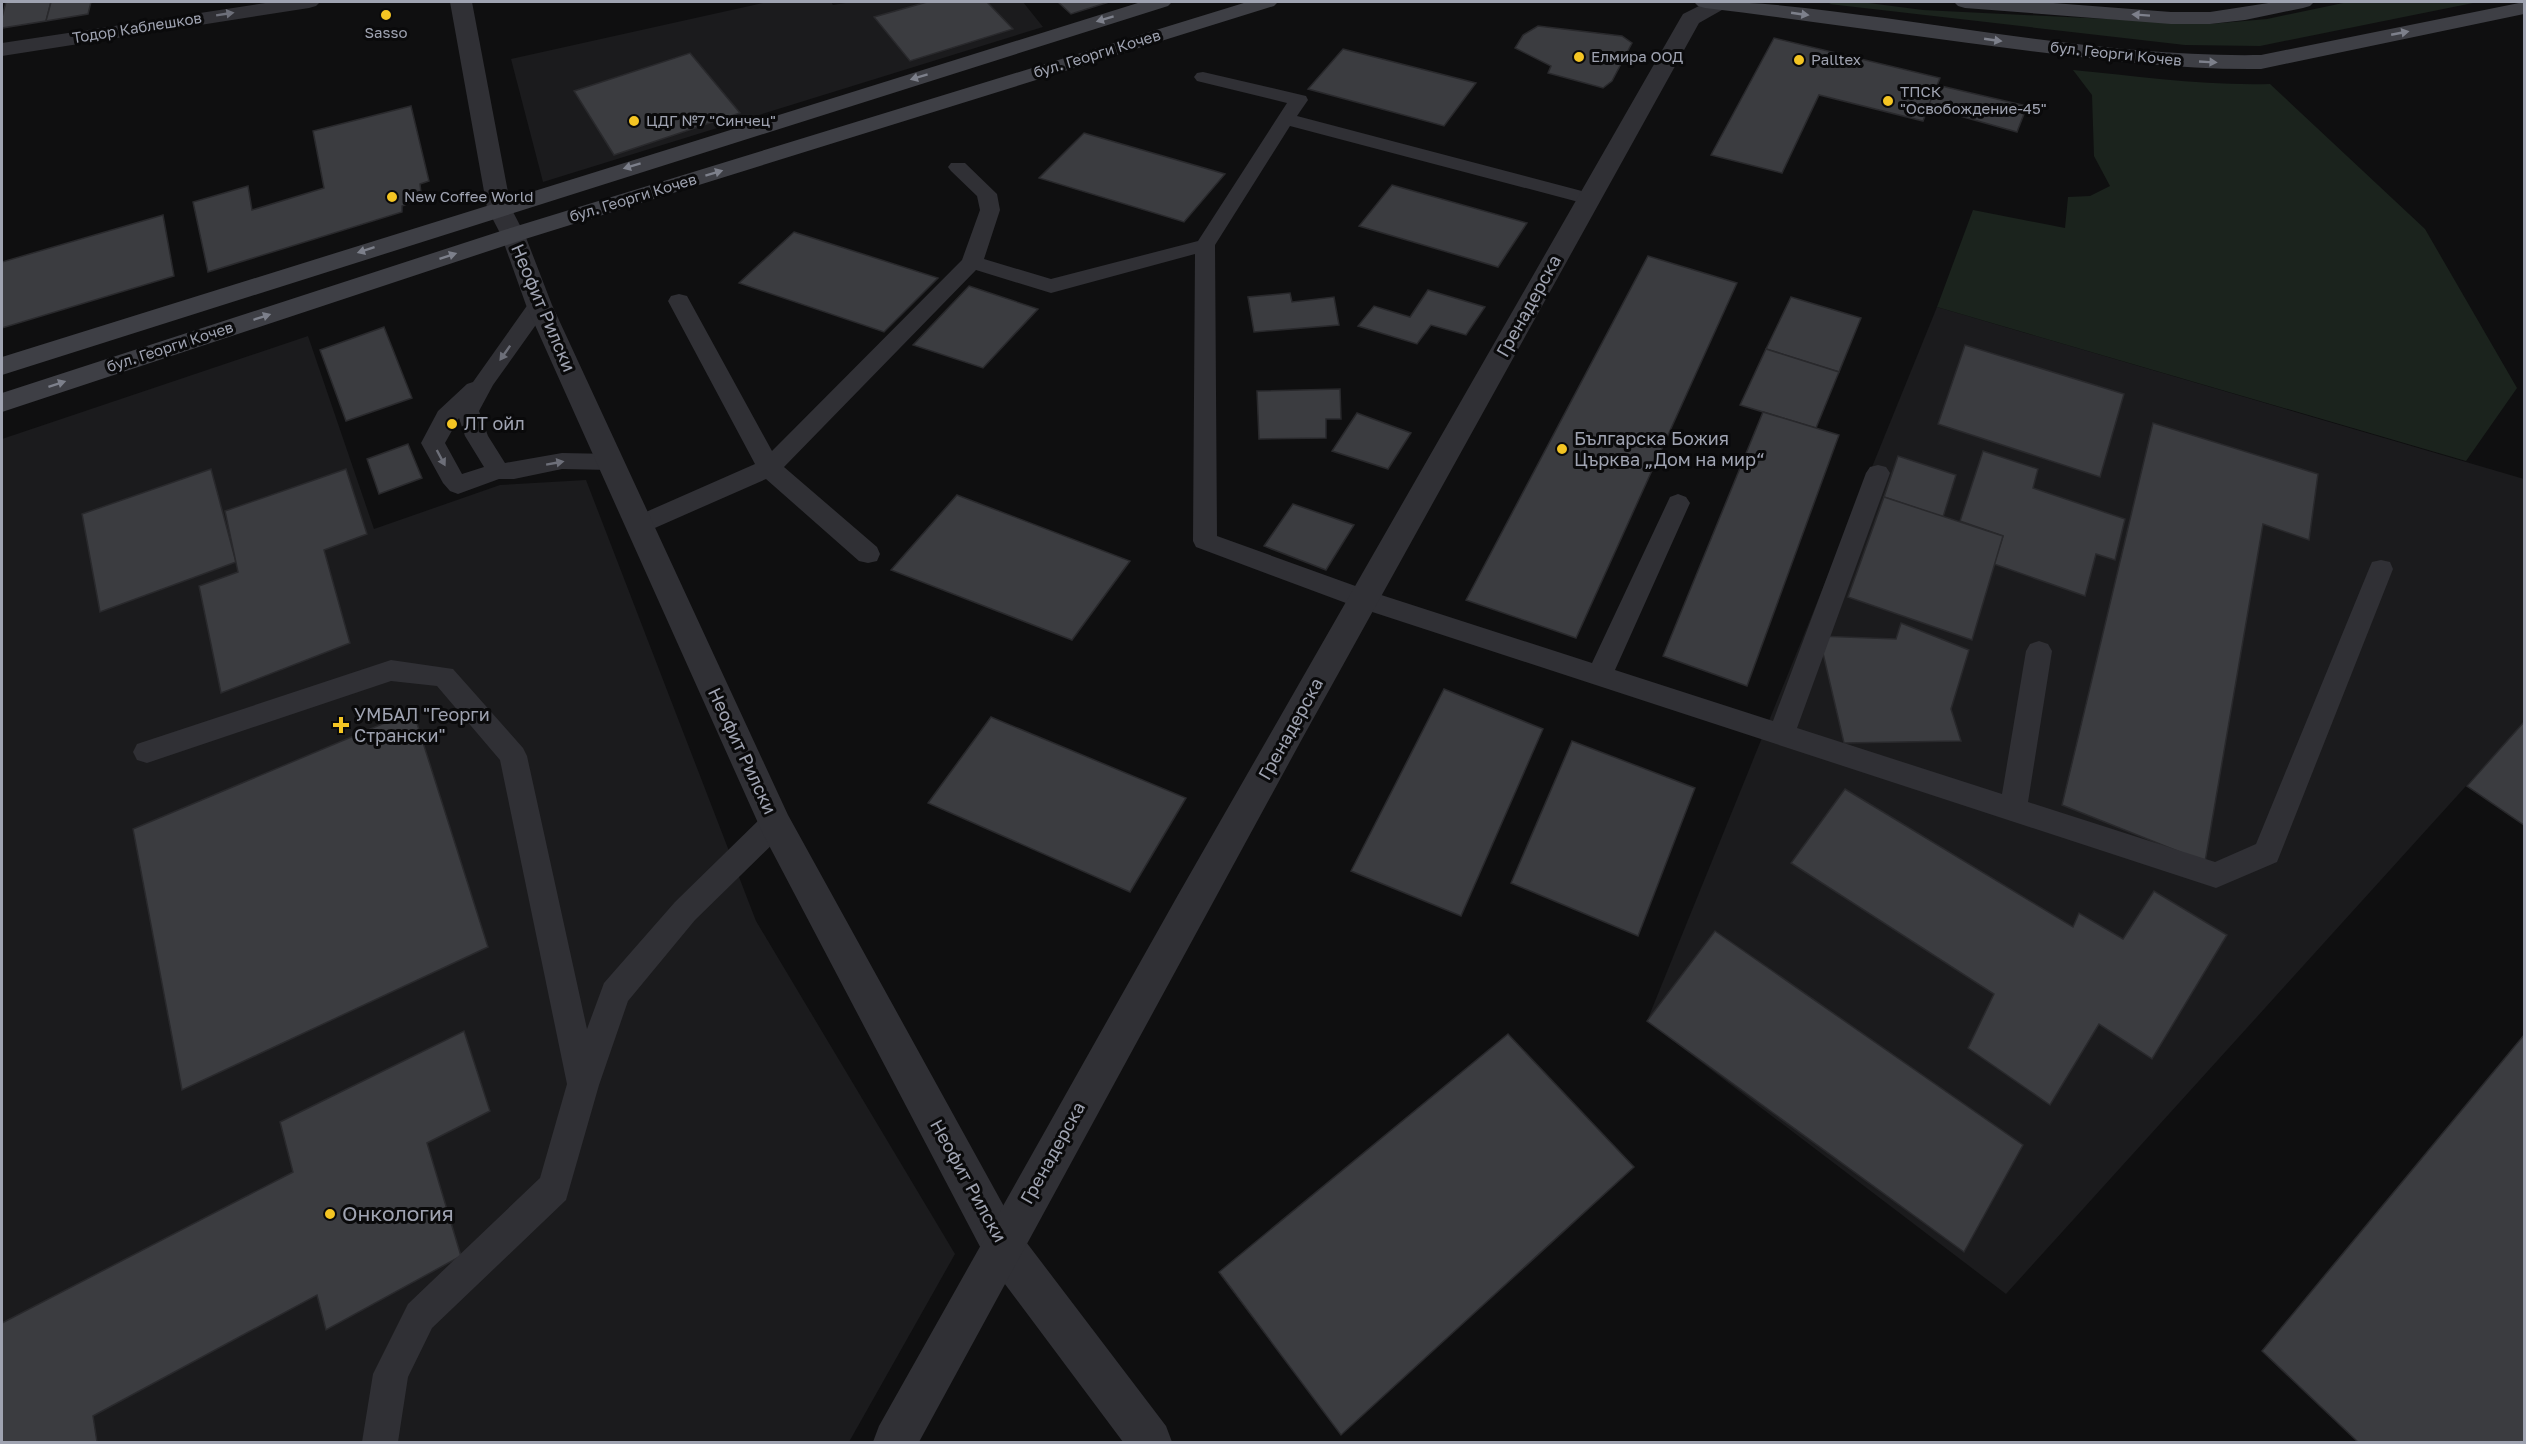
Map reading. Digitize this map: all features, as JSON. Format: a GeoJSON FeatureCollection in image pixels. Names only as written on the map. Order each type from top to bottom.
{"type":"FeatureCollection","features":[{"type":"Feature","properties":{"kind":"main road","name":"бул. Георги Кочев"},"geometry":{"type":"LineString","coordinates":[[2,402],[506,221],[1161,2]]}},
{"type":"Feature","properties":{"kind":"main road","name":"бул. Георги Кочев"},"geometry":{"type":"LineString","coordinates":[[2,366],[1266,2]]}},
{"type":"Feature","properties":{"kind":"main road"},"geometry":{"type":"LineString","coordinates":[[1965,2],[2181,18],[2246,14],[2303,2]]}},
{"type":"Feature","properties":{"kind":"main road","name":"бул. Георги Кочев"},"geometry":{"type":"LineString","coordinates":[[1704,5],[2172,61],[2220,63],[2261,62],[2524,8]]}},
{"type":"Feature","properties":{"kind":"street","name":"Тодор Каблешков"},"geometry":{"type":"LineString","coordinates":[[2,50],[309,2]]}},
{"type":"Feature","properties":{"kind":"street","name":"Неофит Рилски"},"geometry":{"type":"LineString","coordinates":[[461,2],[506,221],[539,305],[775,823],[1002,1245],[1150,1443]]}},
{"type":"Feature","properties":{"kind":"street","name":"Гренадерска"},"geometry":{"type":"LineString","coordinates":[[895,1443],[1002,1245],[1363,599],[1590,199],[1704,5]]}},
{"type":"Feature","properties":{"kind":"lane"},"geometry":{"type":"LineString","coordinates":[[1203,78],[1299,100],[1205,245],[1205,541],[1363,599],[2216,875],[2267,853],[2381,569]]}},
{"type":"Feature","properties":{"kind":"lane"},"geometry":{"type":"LineString","coordinates":[[1285,119],[1590,199]]}},
{"type":"Feature","properties":{"kind":"lane"},"geometry":{"type":"LineString","coordinates":[[639,525],[769,468],[972,262],[990,210],[987,194],[958,167]]}},
{"type":"Feature","properties":{"kind":"lane"},"geometry":{"type":"LineString","coordinates":[[972,262],[1051,286],[1205,245]]}},
{"type":"Feature","properties":{"kind":"lane"},"geometry":{"type":"LineString","coordinates":[[679,301],[769,468],[868,554]]}},
{"type":"Feature","properties":{"kind":"lane"},"geometry":{"type":"LineString","coordinates":[[498,471],[477,436],[468,411],[539,305]]}},
{"type":"Feature","properties":{"kind":"lane"},"geometry":{"type":"LineString","coordinates":[[486,381],[446,417],[432,443],[458,485],[498,471],[514,471],[562,461],[611,462]]}},
{"type":"Feature","properties":{"kind":"lane"},"geometry":{"type":"LineString","coordinates":[[1782,735],[1878,472]]}},
{"type":"Feature","properties":{"kind":"lane"},"geometry":{"type":"LineString","coordinates":[[1599,676],[1678,503]]}},
{"type":"Feature","properties":{"kind":"lane"},"geometry":{"type":"LineString","coordinates":[[2013,810],[2038,651]]}},
{"type":"Feature","properties":{"kind":"lane"},"geometry":{"type":"LineString","coordinates":[[147,752],[391,670],[444,676],[513,756],[583,1085]]}},
{"type":"Feature","properties":{"kind":"lane"},"geometry":{"type":"LineString","coordinates":[[380,1443],[391,1374],[420,1316],[554,1188],[583,1085],[615,993],[685,911],[775,823]]}},
{"type":"Feature","properties":{"kind":"shaded area","name":"ЦДГ №7 \"Синчец\""},"geometry":{"type":"Polygon","coordinates":[[[767,2],[831,2],[833,5],[852,2],[1023,2],[1043,27],[543,182],[511,59],[767,2]]]}},
{"type":"Feature","properties":{"kind":"shaded area"},"geometry":{"type":"Polygon","coordinates":[[[1861,2],[1923,10],[2210,24],[2267,19],[2348,2],[2478,2],[2260,46],[2185,45],[1829,4],[1861,2]]]}},
{"type":"Feature","properties":{"kind":"shaded area"},"geometry":{"type":"Polygon","coordinates":[[[2073,70],[2196,82],[2270,84],[2425,229],[2517,388],[2466,461],[1937,307],[1973,210],[2065,228],[2068,197],[2090,196],[2110,186],[2094,156],[2092,95],[2073,70]]]}},
{"type":"Feature","properties":{"kind":"shaded area"},"geometry":{"type":"Polygon","coordinates":[[[1937,307],[2524,479],[2524,722],[2006,1294],[1647,1021],[1937,307]]]}},
{"type":"Feature","properties":{"kind":"shaded area","name":"УМБАЛ \"Георги Странски\""},"geometry":{"type":"Polygon","coordinates":[[[308,336],[374,529],[500,485],[586,480],[756,921],[955,1254],[849,1442],[2,1442],[2,439],[308,336]]]}},
{"type":"Feature","properties":{"kind":"building"},"geometry":{"type":"Polygon","coordinates":[[[6,2],[51,2],[46,21],[2,28],[6,2]]]}},
{"type":"Feature","properties":{"kind":"building"},"geometry":{"type":"Polygon","coordinates":[[[51,2],[91,2],[88,14],[46,21],[51,2]]]}},
{"type":"Feature","properties":{"kind":"building"},"geometry":{"type":"Polygon","coordinates":[[[927,2],[987,2],[1013,29],[910,61],[874,17],[927,2]]]}},
{"type":"Feature","properties":{"kind":"building"},"geometry":{"type":"Polygon","coordinates":[[[1058,2],[1109,2],[1071,14],[1058,2]]]}},
{"type":"Feature","properties":{"kind":"building","name":"Елмира ООД"},"geometry":{"type":"Polygon","coordinates":[[[1538,26],[1622,36],[1632,43],[1612,81],[1603,88],[1548,73],[1551,66],[1515,48],[1523,35],[1538,26]]]}},
{"type":"Feature","properties":{"kind":"building","name":"ТПСК \"Освобождение-45\""},"geometry":{"type":"Polygon","coordinates":[[[1774,38],[1940,78],[1923,121],[1819,95],[1782,173],[1711,155],[1774,38]]]}},
{"type":"Feature","properties":{"kind":"building"},"geometry":{"type":"Polygon","coordinates":[[[1343,49],[1476,83],[1444,126],[1308,89],[1343,49]]]}},
{"type":"Feature","properties":{"kind":"building"},"geometry":{"type":"Polygon","coordinates":[[[690,53],[740,113],[614,155],[574,91],[690,53]]]}},
{"type":"Feature","properties":{"kind":"building"},"geometry":{"type":"Polygon","coordinates":[[[1937,85],[2027,106],[2017,132],[1928,107],[1937,85]]]}},
{"type":"Feature","properties":{"kind":"building"},"geometry":{"type":"Polygon","coordinates":[[[411,106],[429,181],[420,184],[421,193],[411,197],[412,202],[402,206],[402,212],[208,272],[193,202],[248,186],[252,210],[324,188],[313,131],[411,106]]]}},
{"type":"Feature","properties":{"kind":"building"},"geometry":{"type":"Polygon","coordinates":[[[1084,133],[1225,174],[1184,222],[1039,178],[1084,133]]]}},
{"type":"Feature","properties":{"kind":"building"},"geometry":{"type":"Polygon","coordinates":[[[1392,185],[1527,223],[1498,267],[1359,226],[1392,185]]]}},
{"type":"Feature","properties":{"kind":"building"},"geometry":{"type":"Polygon","coordinates":[[[163,215],[174,276],[2,328],[2,262],[163,215]]]}},
{"type":"Feature","properties":{"kind":"building"},"geometry":{"type":"Polygon","coordinates":[[[794,232],[938,278],[884,332],[739,283],[794,232]]]}},
{"type":"Feature","properties":{"kind":"building"},"geometry":{"type":"Polygon","coordinates":[[[1648,256],[1737,283],[1576,638],[1466,600],[1648,256]]]}},
{"type":"Feature","properties":{"kind":"building"},"geometry":{"type":"Polygon","coordinates":[[[969,286],[1038,309],[983,368],[913,345],[969,286]]]}},
{"type":"Feature","properties":{"kind":"building"},"geometry":{"type":"Polygon","coordinates":[[[1428,290],[1485,307],[1466,335],[1431,325],[1417,344],[1358,326],[1374,306],[1410,317],[1428,290]]]}},
{"type":"Feature","properties":{"kind":"building"},"geometry":{"type":"Polygon","coordinates":[[[1290,293],[1292,302],[1334,297],[1339,325],[1254,332],[1248,297],[1290,293]]]}},
{"type":"Feature","properties":{"kind":"building"},"geometry":{"type":"Polygon","coordinates":[[[1791,297],[1861,318],[1839,372],[1766,349],[1791,297]]]}},
{"type":"Feature","properties":{"kind":"building"},"geometry":{"type":"Polygon","coordinates":[[[384,327],[412,398],[346,421],[320,350],[384,327]]]}},
{"type":"Feature","properties":{"kind":"building"},"geometry":{"type":"Polygon","coordinates":[[[1965,345],[2124,394],[2100,477],[1938,424],[1965,345]]]}},
{"type":"Feature","properties":{"kind":"building"},"geometry":{"type":"Polygon","coordinates":[[[1766,349],[1839,372],[1816,428],[1740,405],[1766,349]]]}},
{"type":"Feature","properties":{"kind":"building"},"geometry":{"type":"Polygon","coordinates":[[[1340,389],[1341,419],[1326,419],[1326,438],[1259,439],[1257,391],[1340,389]]]}},
{"type":"Feature","properties":{"kind":"building"},"geometry":{"type":"Polygon","coordinates":[[[1763,412],[1839,435],[1747,686],[1663,656],[1763,412]]]}},
{"type":"Feature","properties":{"kind":"building"},"geometry":{"type":"Polygon","coordinates":[[[1357,413],[1411,433],[1388,469],[1332,451],[1357,413]]]}},
{"type":"Feature","properties":{"kind":"building"},"geometry":{"type":"Polygon","coordinates":[[[2153,423],[2318,474],[2309,540],[2263,524],[2205,862],[2062,805],[2153,423]]]}},
{"type":"Feature","properties":{"kind":"building"},"geometry":{"type":"Polygon","coordinates":[[[408,444],[422,478],[379,494],[367,459],[408,444]]]}},
{"type":"Feature","properties":{"kind":"building"},"geometry":{"type":"Polygon","coordinates":[[[1983,451],[2038,469],[2033,488],[2125,519],[2115,560],[2096,554],[2085,596],[1994,564],[2003,536],[1960,521],[1983,451]]]}},
{"type":"Feature","properties":{"kind":"building"},"geometry":{"type":"Polygon","coordinates":[[[1898,456],[1956,475],[1943,517],[1884,497],[1898,456]]]}},
{"type":"Feature","properties":{"kind":"building"},"geometry":{"type":"Polygon","coordinates":[[[211,469],[236,562],[100,612],[82,514],[211,469]]]}},
{"type":"Feature","properties":{"kind":"building"},"geometry":{"type":"Polygon","coordinates":[[[346,469],[367,534],[324,550],[350,643],[221,693],[199,586],[238,572],[225,511],[346,469]]]}},
{"type":"Feature","properties":{"kind":"building"},"geometry":{"type":"Polygon","coordinates":[[[957,495],[1130,561],[1072,640],[891,570],[957,495]]]}},
{"type":"Feature","properties":{"kind":"building"},"geometry":{"type":"Polygon","coordinates":[[[1884,497],[2003,536],[1972,640],[1848,597],[1884,497]]]}},
{"type":"Feature","properties":{"kind":"building"},"geometry":{"type":"Polygon","coordinates":[[[1293,504],[1354,525],[1326,570],[1264,546],[1293,504]]]}},
{"type":"Feature","properties":{"kind":"building"},"geometry":{"type":"Polygon","coordinates":[[[1901,623],[1969,650],[1951,709],[1961,741],[1844,743],[1819,636],[1896,639],[1901,623]]]}},
{"type":"Feature","properties":{"kind":"building"},"geometry":{"type":"Polygon","coordinates":[[[1444,689],[1543,729],[1461,916],[1351,871],[1444,689]]]}},
{"type":"Feature","properties":{"kind":"building"},"geometry":{"type":"Polygon","coordinates":[[[413,711],[488,947],[182,1090],[133,829],[413,711]]]}},
{"type":"Feature","properties":{"kind":"building"},"geometry":{"type":"Polygon","coordinates":[[[991,717],[1186,798],[1130,892],[928,803],[991,717]]]}},
{"type":"Feature","properties":{"kind":"building"},"geometry":{"type":"Polygon","coordinates":[[[2524,722],[2524,825],[2467,786],[2524,722]]]}},
{"type":"Feature","properties":{"kind":"building"},"geometry":{"type":"Polygon","coordinates":[[[1572,741],[1695,788],[1638,936],[1511,883],[1572,741]]]}},
{"type":"Feature","properties":{"kind":"building"},"geometry":{"type":"Polygon","coordinates":[[[1845,789],[2073,927],[2079,913],[2123,939],[2154,891],[2227,935],[2152,1059],[2099,1024],[2050,1105],[1968,1048],[1994,994],[1791,863],[1845,789]]]}},
{"type":"Feature","properties":{"kind":"building"},"geometry":{"type":"Polygon","coordinates":[[[1715,931],[2023,1145],[1964,1252],[1647,1021],[1715,931]]]}},
{"type":"Feature","properties":{"kind":"building","name":"Онкология"},"geometry":{"type":"Polygon","coordinates":[[[464,1031],[490,1111],[427,1143],[461,1256],[326,1330],[317,1295],[93,1416],[97,1442],[2,1442],[2,1323],[293,1172],[280,1122],[464,1031]]]}},
{"type":"Feature","properties":{"kind":"building"},"geometry":{"type":"Polygon","coordinates":[[[1508,1034],[1634,1167],[1341,1435],[1219,1272],[1508,1034]]]}},
{"type":"Feature","properties":{"kind":"building"},"geometry":{"type":"Polygon","coordinates":[[[2524,1035],[2524,1442],[2358,1442],[2262,1351],[2524,1035]]]}},
{"type":"Feature","properties":{"kind":"place","name":"Sasso"},"geometry":{"type":"Point","coordinates":[386,15]}},
{"type":"Feature","properties":{"kind":"place","name":"Елмира ООД"},"geometry":{"type":"Point","coordinates":[1579,57]}},
{"type":"Feature","properties":{"kind":"place","name":"Palltex"},"geometry":{"type":"Point","coordinates":[1799,60]}},
{"type":"Feature","properties":{"kind":"place","name":"ТПСК \"Освобождение-45\""},"geometry":{"type":"Point","coordinates":[1888,101]}},
{"type":"Feature","properties":{"kind":"place","name":"ЦДГ №7 \"Синчец\""},"geometry":{"type":"Point","coordinates":[634,121]}},
{"type":"Feature","properties":{"kind":"place","name":"New Coffee World"},"geometry":{"type":"Point","coordinates":[392,197]}},
{"type":"Feature","properties":{"kind":"place","name":"ЛТ ойл"},"geometry":{"type":"Point","coordinates":[452,424]}},
{"type":"Feature","properties":{"kind":"place","name":"Българска Божия Църква „Дом на мир“"},"geometry":{"type":"Point","coordinates":[1562,449]}},
{"type":"Feature","properties":{"kind":"place","name":"УМБАЛ \"Георги Странски\""},"geometry":{"type":"Point","coordinates":[341,725]}},
{"type":"Feature","properties":{"kind":"place","name":"Онкология"},"geometry":{"type":"Point","coordinates":[330,1214]}}]}
